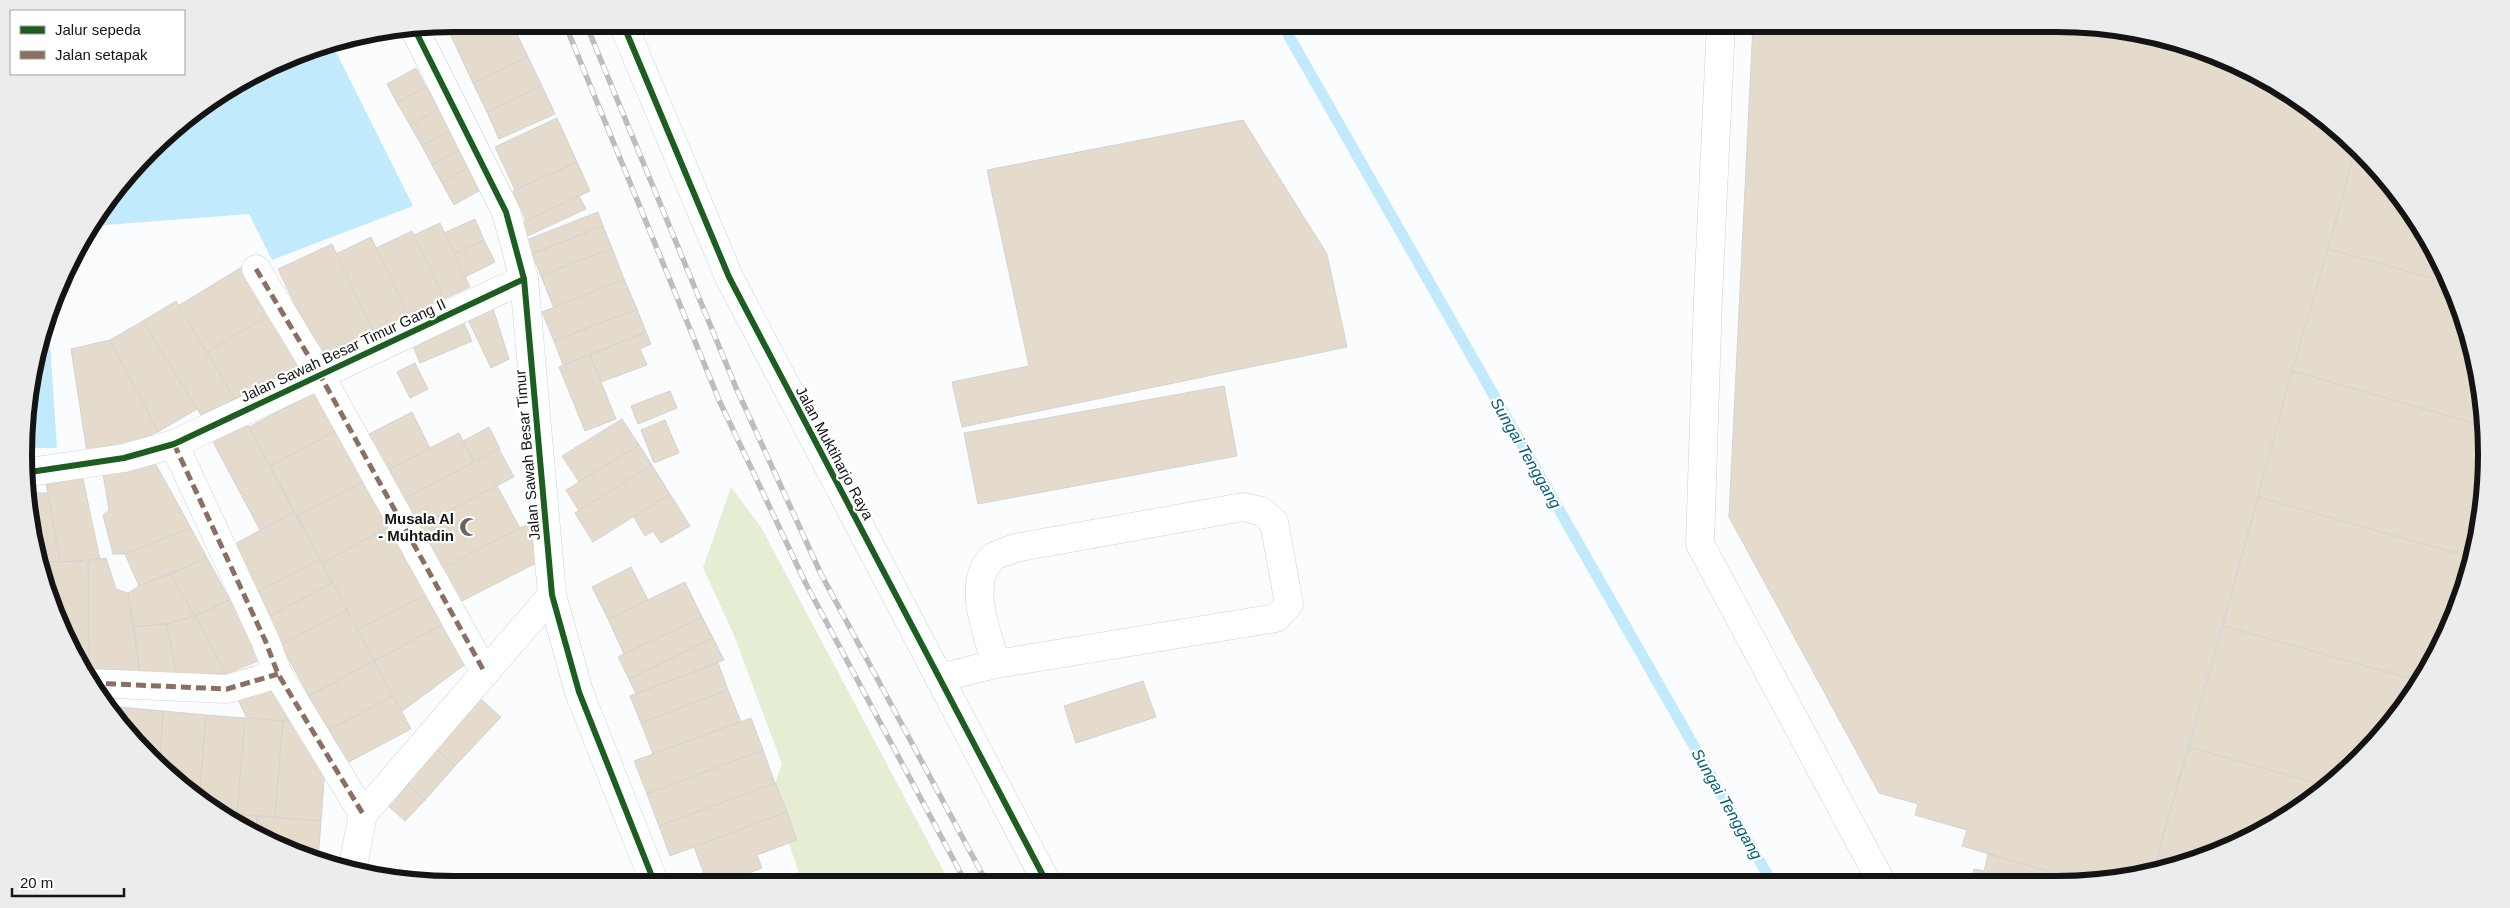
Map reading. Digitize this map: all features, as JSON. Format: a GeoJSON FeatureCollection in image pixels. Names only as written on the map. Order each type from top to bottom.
{"type":"FeatureCollection","features":[{"type":"Feature","properties":{"kind":"street","name":"Jalan Muktiharjo Raya"},"geometry":{"type":"LineString","coordinates":[[626,32],[729,277],[1043,876]]}},
{"type":"Feature","properties":{"kind":"street"},"geometry":{"type":"LineString","coordinates":[[1720,32],[1700,544],[1875,876]]}},
{"type":"Feature","properties":{"kind":"street","name":"Jalan Sawah Besar Timur"},"geometry":{"type":"LineString","coordinates":[[417,34],[506,212],[524,279],[552,595],[578,692],[652,876]]}},
{"type":"Feature","properties":{"kind":"street"},"geometry":{"type":"LineString","coordinates":[[256,269],[320,375]]}},
{"type":"Feature","properties":{"kind":"street","name":"Jalan Sawah Besar Timur Gang II"},"geometry":{"type":"LineString","coordinates":[[33,472],[124,458],[174,444],[524,279]]}},
{"type":"Feature","properties":{"kind":"street","name":"Jalan Sawah Besar Timur Gang II"},"geometry":{"type":"LineString","coordinates":[[320,375],[485,673]]}},
{"type":"Feature","properties":{"kind":"street"},"geometry":{"type":"LineString","coordinates":[[174,444],[265,640],[278,674],[363,814]]}},
{"type":"Feature","properties":{"kind":"street"},"geometry":{"type":"LineString","coordinates":[[939,678],[996,664],[1276,618],[1289,604],[1274,522],[1261,511],[1243,507],[1014,548],[994,558],[982,575],[979,602],[996,664]]}},
{"type":"Feature","properties":{"kind":"street"},"geometry":{"type":"LineString","coordinates":[[354,863],[363,814],[552,595]]}},
{"type":"Feature","properties":{"kind":"street"},"geometry":{"type":"LineString","coordinates":[[102,684],[227,689],[278,674]]}},
{"type":"Feature","properties":{"kind":"green space"},"geometry":{"type":"Polygon","coordinates":[[[731,487],[761,527],[946,876],[800,876],[772,792],[782,764],[734,635],[703,568],[731,487]]]}},
{"type":"Feature","properties":{"kind":"water"},"geometry":{"type":"Polygon","coordinates":[[[335,50],[413,206],[272,260],[249,214],[101,225],[137,176],[176,137],[197,120],[243,89],[268,76],[335,50]]]}},
{"type":"Feature","properties":{"kind":"water"},"geometry":{"type":"Polygon","coordinates":[[[50,336],[57,448],[32,448],[36,399],[50,336]]]}},
{"type":"Feature","properties":{"kind":"building"},"geometry":{"type":"Polygon","coordinates":[[[449,32],[516,32],[528,57],[473,83],[449,32]]]}},
{"type":"Feature","properties":{"kind":"building"},"geometry":{"type":"Polygon","coordinates":[[[1753,32],[2056,32],[2084,33],[2138,41],[2191,55],[2242,76],[2267,89],[2313,120],[2354,156],[2155,863],[2111,872],[2064,876],[1962,846],[1967,830],[1915,815],[1918,804],[1879,793],[1729,517],[1753,32]]]}},
{"type":"Feature","properties":{"kind":"building"},"geometry":{"type":"Polygon","coordinates":[[[528,57],[542,86],[487,112],[473,83],[528,57]]]}},
{"type":"Feature","properties":{"kind":"building"},"geometry":{"type":"Polygon","coordinates":[[[416,68],[426,87],[397,103],[387,84],[416,68]]]}},
{"type":"Feature","properties":{"kind":"building"},"geometry":{"type":"Polygon","coordinates":[[[542,86],[555,114],[499,139],[487,112],[542,86]]]}},
{"type":"Feature","properties":{"kind":"building"},"geometry":{"type":"Polygon","coordinates":[[[426,87],[439,109],[410,125],[397,103],[426,87]]]}},
{"type":"Feature","properties":{"kind":"building"},"geometry":{"type":"Polygon","coordinates":[[[439,109],[451,130],[422,146],[410,125],[439,109]]]}},
{"type":"Feature","properties":{"kind":"building"},"geometry":{"type":"Polygon","coordinates":[[[557,118],[577,162],[515,190],[495,147],[557,118]]]}},
{"type":"Feature","properties":{"kind":"building"},"geometry":{"type":"Polygon","coordinates":[[[1243,120],[1327,254],[1347,347],[962,427],[952,382],[1029,366],[987,170],[1243,120]]]}},
{"type":"Feature","properties":{"kind":"building"},"geometry":{"type":"Polygon","coordinates":[[[451,130],[461,149],[432,165],[422,146],[451,130]]]}},
{"type":"Feature","properties":{"kind":"building"},"geometry":{"type":"Polygon","coordinates":[[[461,149],[471,166],[442,183],[432,165],[461,149]]]}},
{"type":"Feature","properties":{"kind":"building"},"geometry":{"type":"Polygon","coordinates":[[[2354,156],[2373,176],[2406,220],[2421,243],[2439,280],[2328,249],[2354,156]]]}},
{"type":"Feature","properties":{"kind":"building"},"geometry":{"type":"Polygon","coordinates":[[[577,162],[590,191],[526,221],[513,191],[577,162]]]}},
{"type":"Feature","properties":{"kind":"building"},"geometry":{"type":"Polygon","coordinates":[[[471,166],[484,188],[454,205],[442,183],[471,166]]]}},
{"type":"Feature","properties":{"kind":"building"},"geometry":{"type":"Polygon","coordinates":[[[579,196],[586,209],[521,239],[515,226],[579,196]]]}},
{"type":"Feature","properties":{"kind":"building"},"geometry":{"type":"Polygon","coordinates":[[[598,212],[603,226],[530,255],[524,241],[598,212]]]}},
{"type":"Feature","properties":{"kind":"building"},"geometry":{"type":"Polygon","coordinates":[[[475,219],[484,240],[454,254],[444,233],[475,219]]]}},
{"type":"Feature","properties":{"kind":"building"},"geometry":{"type":"Polygon","coordinates":[[[440,223],[470,287],[444,299],[414,235],[440,223]]]}},
{"type":"Feature","properties":{"kind":"building"},"geometry":{"type":"Polygon","coordinates":[[[603,226],[612,248],[541,276],[532,254],[603,226]]]}},
{"type":"Feature","properties":{"kind":"building"},"geometry":{"type":"Polygon","coordinates":[[[412,231],[444,299],[408,315],[376,248],[412,231]]]}},
{"type":"Feature","properties":{"kind":"building"},"geometry":{"type":"Polygon","coordinates":[[[371,237],[408,315],[373,331],[336,254],[371,237]]]}},
{"type":"Feature","properties":{"kind":"building"},"geometry":{"type":"Polygon","coordinates":[[[484,240],[495,262],[465,277],[454,254],[484,240]]]}},
{"type":"Feature","properties":{"kind":"building"},"geometry":{"type":"Polygon","coordinates":[[[332,244],[373,331],[319,356],[278,269],[332,244]]]}},
{"type":"Feature","properties":{"kind":"building"},"geometry":{"type":"Polygon","coordinates":[[[612,248],[624,279],[554,308],[541,276],[612,248]]]}},
{"type":"Feature","properties":{"kind":"building"},"geometry":{"type":"Polygon","coordinates":[[[2328,249],[2439,280],[2463,345],[2474,399],[2477,424],[2292,371],[2328,249]]]}},
{"type":"Feature","properties":{"kind":"building"},"geometry":{"type":"Polygon","coordinates":[[[245,265],[274,312],[207,352],[178,306],[245,265]]]}},
{"type":"Feature","properties":{"kind":"building"},"geometry":{"type":"Polygon","coordinates":[[[624,279],[637,309],[554,341],[542,312],[624,279]]]}},
{"type":"Feature","properties":{"kind":"building"},"geometry":{"type":"Polygon","coordinates":[[[176,301],[235,399],[201,415],[143,321],[176,301]]]}},
{"type":"Feature","properties":{"kind":"building"},"geometry":{"type":"Polygon","coordinates":[[[491,302],[509,359],[491,368],[465,313],[491,302]]]}},
{"type":"Feature","properties":{"kind":"building"},"geometry":{"type":"Polygon","coordinates":[[[637,309],[646,332],[563,365],[554,341],[637,309]]]}},
{"type":"Feature","properties":{"kind":"building"},"geometry":{"type":"Polygon","coordinates":[[[274,312],[305,364],[235,399],[207,352],[274,312]]]}},
{"type":"Feature","properties":{"kind":"building"},"geometry":{"type":"Polygon","coordinates":[[[460,314],[472,341],[420,363],[409,336],[460,314]]]}},
{"type":"Feature","properties":{"kind":"building"},"geometry":{"type":"Polygon","coordinates":[[[143,321],[197,409],[158,432],[110,340],[143,321]]]}},
{"type":"Feature","properties":{"kind":"building"},"geometry":{"type":"Polygon","coordinates":[[[646,332],[651,344],[640,349],[647,365],[601,382],[590,355],[646,332]]]}},
{"type":"Feature","properties":{"kind":"building"},"geometry":{"type":"Polygon","coordinates":[[[110,340],[158,432],[88,459],[71,349],[110,340]]]}},
{"type":"Feature","properties":{"kind":"building"},"geometry":{"type":"Polygon","coordinates":[[[590,355],[616,419],[585,431],[559,367],[590,355]]]}},
{"type":"Feature","properties":{"kind":"building"},"geometry":{"type":"Polygon","coordinates":[[[415,363],[428,389],[410,398],[397,372],[415,363]]]}},
{"type":"Feature","properties":{"kind":"building"},"geometry":{"type":"Polygon","coordinates":[[[2292,371],[2477,424],[2477,482],[2474,509],[2465,556],[2258,497],[2292,371]]]}},
{"type":"Feature","properties":{"kind":"building"},"geometry":{"type":"Polygon","coordinates":[[[1224,386],[1237,456],[978,504],[964,433],[1224,386]]]}},
{"type":"Feature","properties":{"kind":"building"},"geometry":{"type":"Polygon","coordinates":[[[320,389],[341,428],[270,466],[249,427],[320,389]]]}},
{"type":"Feature","properties":{"kind":"building"},"geometry":{"type":"Polygon","coordinates":[[[670,391],[677,408],[638,424],[631,406],[670,391]]]}},
{"type":"Feature","properties":{"kind":"building"},"geometry":{"type":"Polygon","coordinates":[[[412,412],[430,448],[388,470],[369,434],[412,412]]]}},
{"type":"Feature","properties":{"kind":"building"},"geometry":{"type":"Polygon","coordinates":[[[622,419],[639,445],[579,482],[562,456],[622,419]]]}},
{"type":"Feature","properties":{"kind":"building"},"geometry":{"type":"Polygon","coordinates":[[[665,420],[679,453],[654,463],[641,430],[665,420]]]}},
{"type":"Feature","properties":{"kind":"building"},"geometry":{"type":"Polygon","coordinates":[[[246,422],[294,512],[260,530],[212,440],[246,422]]]}},
{"type":"Feature","properties":{"kind":"building"},"geometry":{"type":"Polygon","coordinates":[[[489,427],[500,449],[474,462],[463,441],[489,427]]]}},
{"type":"Feature","properties":{"kind":"building"},"geometry":{"type":"Polygon","coordinates":[[[341,428],[368,479],[297,516],[270,466],[341,428]]]}},
{"type":"Feature","properties":{"kind":"building"},"geometry":{"type":"Polygon","coordinates":[[[459,433],[474,462],[404,499],[388,470],[459,433]]]}},
{"type":"Feature","properties":{"kind":"building"},"geometry":{"type":"Polygon","coordinates":[[[639,445],[652,465],[579,511],[566,490],[639,445]]]}},
{"type":"Feature","properties":{"kind":"building"},"geometry":{"type":"Polygon","coordinates":[[[499,449],[514,477],[418,527],[404,499],[499,449]]]}},
{"type":"Feature","properties":{"kind":"building"},"geometry":{"type":"Polygon","coordinates":[[[150,454],[191,528],[125,554],[113,554],[103,515],[109,510],[103,474],[150,454]]]}},
{"type":"Feature","properties":{"kind":"building"},"geometry":{"type":"Polygon","coordinates":[[[652,465],[670,494],[593,542],[575,513],[652,465]]]}},
{"type":"Feature","properties":{"kind":"building"},"geometry":{"type":"Polygon","coordinates":[[[82,475],[100,559],[60,562],[45,478],[82,475]]]}},
{"type":"Feature","properties":{"kind":"building"},"geometry":{"type":"Polygon","coordinates":[[[368,479],[393,525],[322,563],[297,516],[368,479]]]}},
{"type":"Feature","properties":{"kind":"building","name":"Musala Al - Muhtadin"},"geometry":{"type":"Polygon","coordinates":[[[497,486],[520,528],[441,569],[418,527],[497,486]]]}},
{"type":"Feature","properties":{"kind":"building"},"geometry":{"type":"Polygon","coordinates":[[[34,493],[48,493],[60,562],[47,562],[34,493]]]}},
{"type":"Feature","properties":{"kind":"building"},"geometry":{"type":"Polygon","coordinates":[[[670,494],[690,526],[661,543],[653,531],[645,536],[634,517],[670,494]]]}},
{"type":"Feature","properties":{"kind":"building"},"geometry":{"type":"Polygon","coordinates":[[[2258,497],[2465,556],[2445,615],[2434,640],[2412,679],[2223,626],[2258,497]]]}},
{"type":"Feature","properties":{"kind":"building"},"geometry":{"type":"Polygon","coordinates":[[[294,512],[320,559],[254,594],[229,547],[294,512]]]}},
{"type":"Feature","properties":{"kind":"building"},"geometry":{"type":"Polygon","coordinates":[[[528,524],[546,558],[458,603],[441,569],[528,524]]]}},
{"type":"Feature","properties":{"kind":"building"},"geometry":{"type":"Polygon","coordinates":[[[393,525],[429,593],[357,630],[322,563],[393,525]]]}},
{"type":"Feature","properties":{"kind":"building"},"geometry":{"type":"Polygon","coordinates":[[[191,528],[207,558],[139,586],[125,554],[191,528]]]}},
{"type":"Feature","properties":{"kind":"building"},"geometry":{"type":"Polygon","coordinates":[[[106,558],[116,589],[128,593],[140,674],[93,671],[89,665],[88,561],[106,558]]]}},
{"type":"Feature","properties":{"kind":"building"},"geometry":{"type":"Polygon","coordinates":[[[207,558],[230,600],[195,616],[170,574],[207,558]]]}},
{"type":"Feature","properties":{"kind":"building"},"geometry":{"type":"Polygon","coordinates":[[[320,559],[332,583],[267,618],[254,594],[320,559]]]}},
{"type":"Feature","properties":{"kind":"building"},"geometry":{"type":"Polygon","coordinates":[[[88,561],[89,662],[76,640],[65,615],[49,570],[49,562],[88,561]]]}},
{"type":"Feature","properties":{"kind":"building"},"geometry":{"type":"Polygon","coordinates":[[[631,567],[648,600],[608,619],[592,587],[631,567]]]}},
{"type":"Feature","properties":{"kind":"building"},"geometry":{"type":"Polygon","coordinates":[[[170,574],[195,616],[166,624],[134,627],[128,593],[139,586],[170,574]]]}},
{"type":"Feature","properties":{"kind":"building"},"geometry":{"type":"Polygon","coordinates":[[[685,582],[702,617],[624,654],[608,619],[685,582]]]}},
{"type":"Feature","properties":{"kind":"building"},"geometry":{"type":"Polygon","coordinates":[[[332,583],[347,610],[281,645],[267,618],[332,583]]]}},
{"type":"Feature","properties":{"kind":"building"},"geometry":{"type":"Polygon","coordinates":[[[429,593],[446,623],[374,661],[357,630],[429,593]]]}},
{"type":"Feature","properties":{"kind":"building"},"geometry":{"type":"Polygon","coordinates":[[[230,600],[261,660],[226,674],[195,616],[230,600]]]}},
{"type":"Feature","properties":{"kind":"building"},"geometry":{"type":"Polygon","coordinates":[[[347,610],[374,661],[309,696],[281,645],[347,610]]]}},
{"type":"Feature","properties":{"kind":"building"},"geometry":{"type":"Polygon","coordinates":[[[195,616],[226,674],[177,675],[166,624],[195,616]]]}},
{"type":"Feature","properties":{"kind":"building"},"geometry":{"type":"Polygon","coordinates":[[[702,617],[713,638],[629,679],[618,657],[702,617]]]}},
{"type":"Feature","properties":{"kind":"building"},"geometry":{"type":"Polygon","coordinates":[[[446,623],[467,663],[401,712],[374,661],[446,623]]]}},
{"type":"Feature","properties":{"kind":"building"},"geometry":{"type":"Polygon","coordinates":[[[166,624],[177,675],[140,674],[134,627],[166,624]]]}},
{"type":"Feature","properties":{"kind":"building"},"geometry":{"type":"Polygon","coordinates":[[[2223,626],[2412,679],[2373,732],[2334,771],[2318,784],[2189,747],[2223,626]]]}},
{"type":"Feature","properties":{"kind":"building"},"geometry":{"type":"Polygon","coordinates":[[[713,638],[724,660],[636,694],[629,679],[713,638]]]}},
{"type":"Feature","properties":{"kind":"building"},"geometry":{"type":"Polygon","coordinates":[[[374,661],[393,696],[327,731],[309,696],[374,661]]]}},
{"type":"Feature","properties":{"kind":"building"},"geometry":{"type":"Polygon","coordinates":[[[718,663],[728,690],[641,723],[630,696],[718,663]]]}},
{"type":"Feature","properties":{"kind":"building"},"geometry":{"type":"Polygon","coordinates":[[[1143,681],[1156,717],[1076,743],[1064,706],[1143,681]]]}},
{"type":"Feature","properties":{"kind":"building"},"geometry":{"type":"Polygon","coordinates":[[[275,683],[294,722],[247,718],[238,700],[275,683]]]}},
{"type":"Feature","properties":{"kind":"building"},"geometry":{"type":"Polygon","coordinates":[[[728,690],[741,722],[653,754],[641,723],[728,690]]]}},
{"type":"Feature","properties":{"kind":"building"},"geometry":{"type":"Polygon","coordinates":[[[475,694],[501,717],[455,766],[430,743],[475,694]]]}},
{"type":"Feature","properties":{"kind":"building"},"geometry":{"type":"Polygon","coordinates":[[[393,696],[411,729],[345,764],[327,731],[393,696]]]}},
{"type":"Feature","properties":{"kind":"building"},"geometry":{"type":"Polygon","coordinates":[[[119,707],[163,711],[160,756],[137,732],[119,707]]]}},
{"type":"Feature","properties":{"kind":"building"},"geometry":{"type":"Polygon","coordinates":[[[163,711],[206,715],[200,790],[160,756],[163,711]]]}},
{"type":"Feature","properties":{"kind":"building"},"geometry":{"type":"Polygon","coordinates":[[[206,715],[245,718],[237,814],[200,790],[206,715]]]}},
{"type":"Feature","properties":{"kind":"building"},"geometry":{"type":"Polygon","coordinates":[[[245,718],[283,721],[275,817],[237,814],[245,718]]]}},
{"type":"Feature","properties":{"kind":"building"},"geometry":{"type":"Polygon","coordinates":[[[751,718],[763,750],[647,794],[634,761],[751,718]]]}},
{"type":"Feature","properties":{"kind":"building"},"geometry":{"type":"Polygon","coordinates":[[[283,721],[308,723],[325,768],[321,821],[275,817],[283,721]]]}},
{"type":"Feature","properties":{"kind":"building"},"geometry":{"type":"Polygon","coordinates":[[[430,743],[455,766],[425,800],[399,776],[430,743]]]}},
{"type":"Feature","properties":{"kind":"building"},"geometry":{"type":"Polygon","coordinates":[[[2189,747],[2318,784],[2267,819],[2242,832],[2191,853],[2155,863],[2189,747]]]}},
{"type":"Feature","properties":{"kind":"building"},"geometry":{"type":"Polygon","coordinates":[[[763,750],[775,783],[659,826],[647,794],[763,750]]]}},
{"type":"Feature","properties":{"kind":"building"},"geometry":{"type":"Polygon","coordinates":[[[399,776],[425,800],[405,821],[379,798],[399,776]]]}},
{"type":"Feature","properties":{"kind":"building"},"geometry":{"type":"Polygon","coordinates":[[[775,783],[787,812],[670,856],[659,826],[775,783]]]}},
{"type":"Feature","properties":{"kind":"building"},"geometry":{"type":"Polygon","coordinates":[[[787,812],[797,840],[757,855],[762,868],[740,876],[705,876],[694,847],[787,812]]]}},
{"type":"Feature","properties":{"kind":"building"},"geometry":{"type":"Polygon","coordinates":[[[235,814],[257,816],[256,826],[235,814]]]}},
{"type":"Feature","properties":{"kind":"building"},"geometry":{"type":"Polygon","coordinates":[[[257,816],[321,821],[319,853],[293,843],[256,826],[257,816]]]}},
{"type":"Feature","properties":{"kind":"building"},"geometry":{"type":"Polygon","coordinates":[[[1988,854],[2064,876],[1972,876],[1974,869],[1984,871],[1988,854]]]}},
{"type":"Feature","properties":{"kind":"waterway","name":"Sungai Tenggang"},"geometry":{"type":"LineString","coordinates":[[1287,32],[1768,876]]}},
{"type":"Feature","properties":{"kind":"railway"},"geometry":{"type":"LineString","coordinates":[[568,32],[719,400],[806,584],[962,876]]}},
{"type":"Feature","properties":{"kind":"railway"},"geometry":{"type":"LineString","coordinates":[[589,32],[737,390],[821,574],[983,876]]}},
{"type":"Feature","properties":{"kind":"marked path"},"geometry":{"type":"LineString","coordinates":[[256,269],[320,375],[485,673]]}},
{"type":"Feature","properties":{"kind":"marked path"},"geometry":{"type":"LineString","coordinates":[[174,444],[265,640],[278,674],[363,814]]}},
{"type":"Feature","properties":{"kind":"marked path"},"geometry":{"type":"LineString","coordinates":[[101,683],[227,689],[278,674]]}},
{"type":"Feature","properties":{"kind":"cycle path"},"geometry":{"type":"LineString","coordinates":[[626,32],[729,277],[1043,876]]}},
{"type":"Feature","properties":{"kind":"cycle path"},"geometry":{"type":"LineString","coordinates":[[417,34],[506,212],[524,279],[552,595],[579,692],[652,876]]}},
{"type":"Feature","properties":{"kind":"cycle path"},"geometry":{"type":"LineString","coordinates":[[33,472],[124,458],[174,444],[524,279]]}},
{"type":"Feature","properties":{"kind":"place","name":"Musala Al - Muhtadin"},"geometry":{"type":"Point","coordinates":[469,527]}}]}
